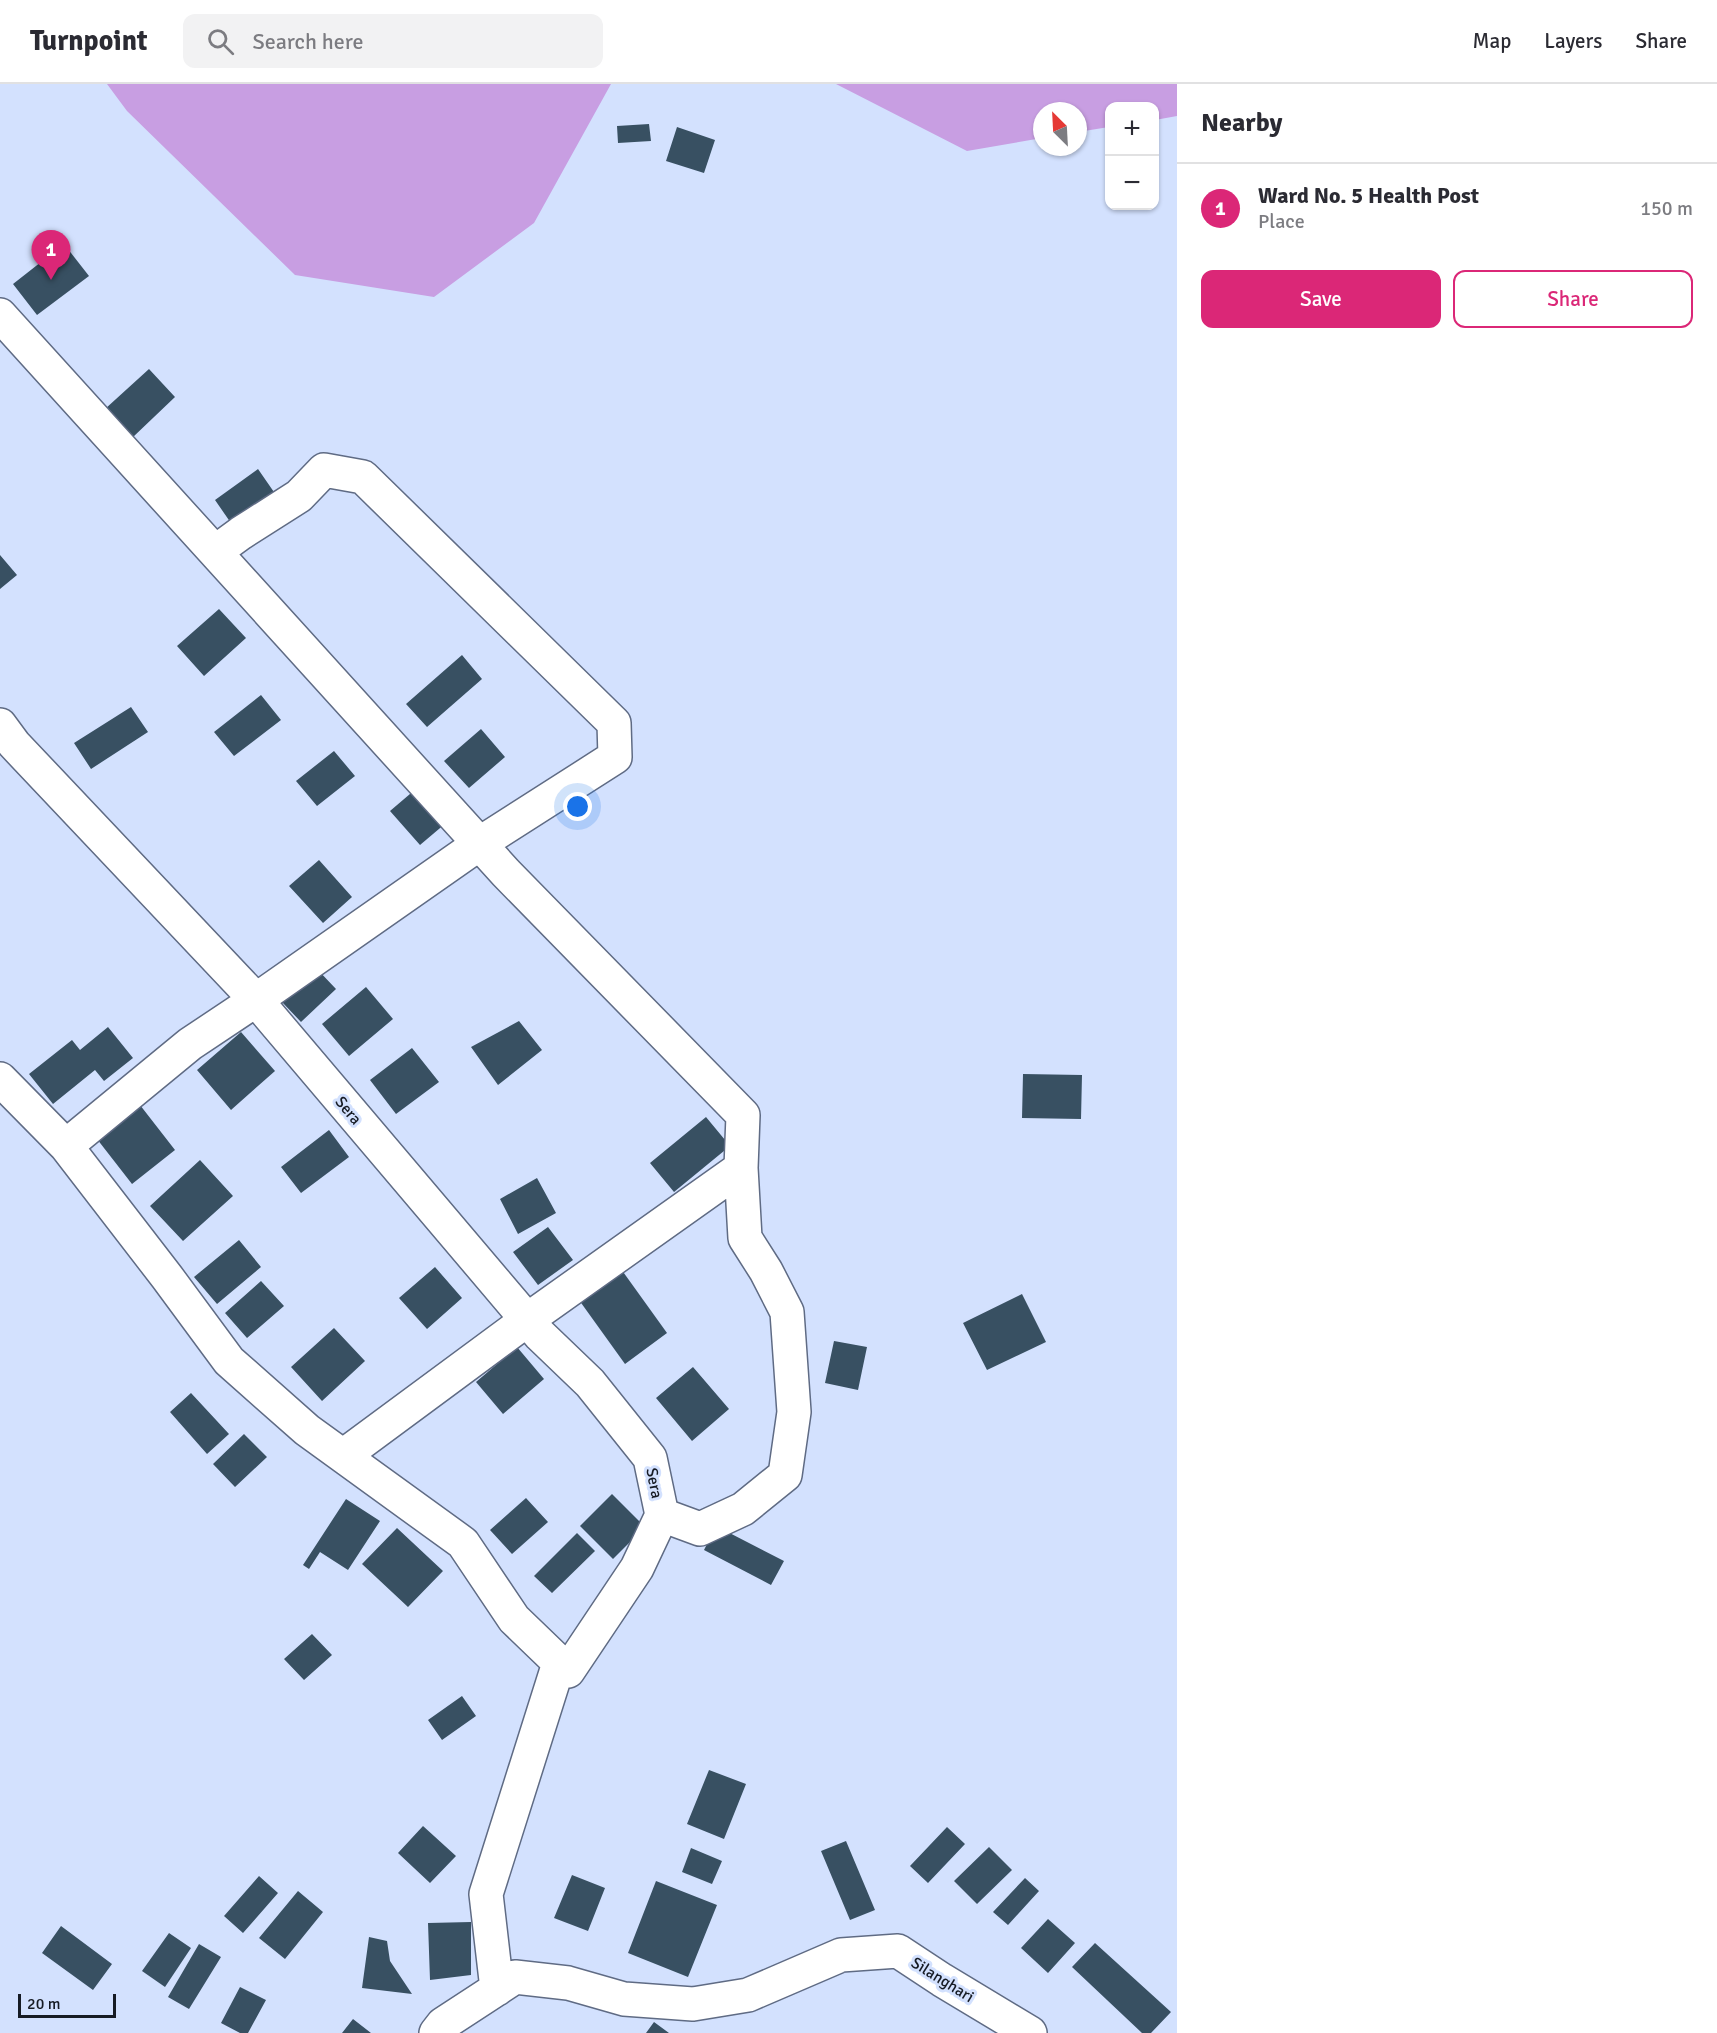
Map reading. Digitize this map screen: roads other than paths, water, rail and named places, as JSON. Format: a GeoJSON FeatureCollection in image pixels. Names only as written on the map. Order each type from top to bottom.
{"type":"FeatureCollection","features":[{"type":"Feature","properties":{"kind":"street"},"geometry":{"type":"LineString","coordinates":[[0,315],[479,844],[743,1115],[741,1168],[745,1238],[766,1271],[787,1312],[794,1412],[785,1475],[743,1509],[700,1529],[662,1515]]}},
{"type":"Feature","properties":{"kind":"street"},"geometry":{"type":"LineString","coordinates":[[66,1146],[190,1044],[479,844],[615,757],[614,723],[363,477],[324,471],[299,496],[241,532],[215,552]]}},
{"type":"Feature","properties":{"kind":"street","name":"Sera"},"geometry":{"type":"LineString","coordinates":[[0,725],[14,744],[256,1000],[540,1335],[590,1383],[650,1458],[662,1515],[637,1568],[568,1671],[559,1663]]}},
{"type":"Feature","properties":{"kind":"street"},"geometry":{"type":"LineString","coordinates":[[0,1079],[66,1146],[229,1362],[307,1430],[463,1543],[514,1619],[559,1663],[486,1894],[497,1989]]}},
{"type":"Feature","properties":{"kind":"street"},"geometry":{"type":"LineString","coordinates":[[343,1456],[527,1320],[741,1168]]}},
{"type":"Feature","properties":{"kind":"street","name":"Silanghari"},"geometry":{"type":"LineString","coordinates":[[436,2033],[443,2024],[515,1977],[568,1983],[624,1999],[693,2004],[748,1995],[841,1955],[898,1951],[1030,2033]]}},
{"type":"Feature","properties":{"kind":"place","name":"Ward No. 5 Health Post"},"geometry":{"type":"Point","coordinates":[51,280]}}]}
